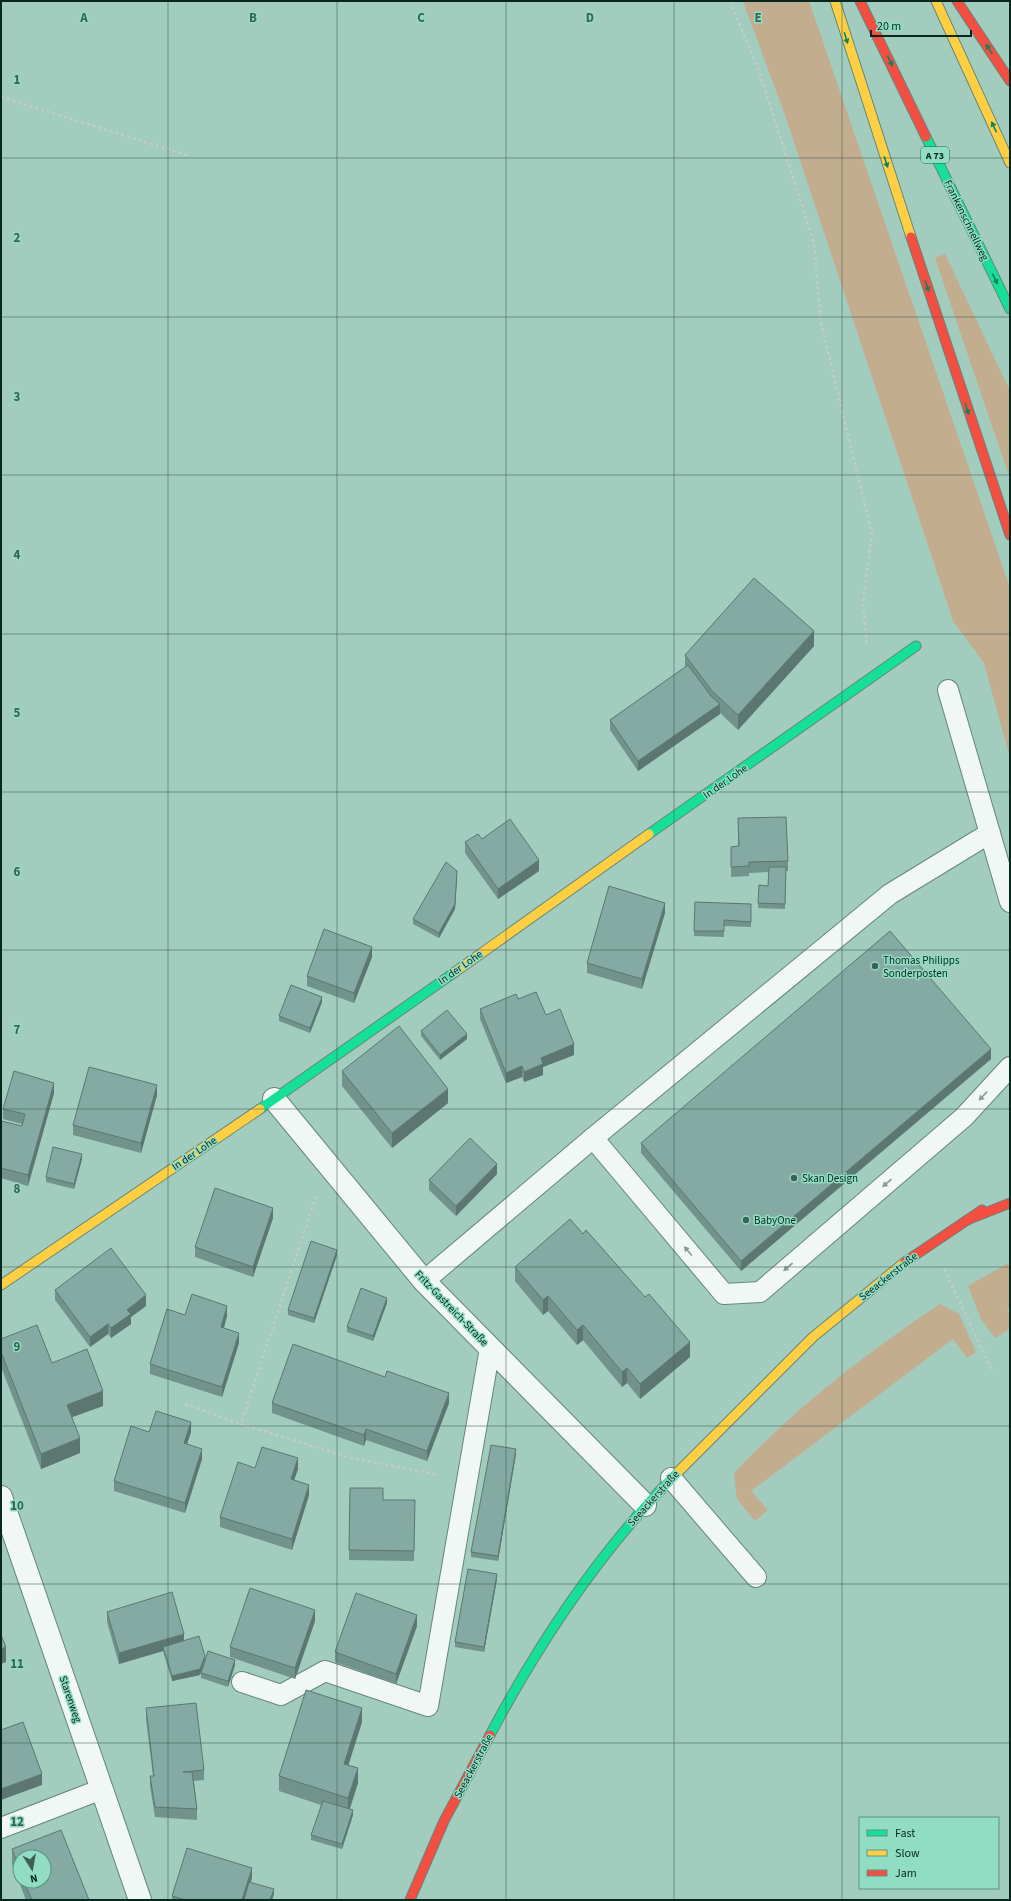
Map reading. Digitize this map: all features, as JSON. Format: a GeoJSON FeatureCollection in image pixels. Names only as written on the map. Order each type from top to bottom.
{"type":"FeatureCollection","features":[{"type":"Feature","properties":{"kind":"main road"},"geometry":{"type":"LineString","coordinates":[[835,1],[935,312],[1010,535]]}},
{"type":"Feature","properties":{"kind":"main road","name":"Frankenschnellweg"},"geometry":{"type":"LineString","coordinates":[[860,1],[1010,309]]}},
{"type":"Feature","properties":{"kind":"main road"},"geometry":{"type":"LineString","coordinates":[[936,1],[1010,163]]}},
{"type":"Feature","properties":{"kind":"main road"},"geometry":{"type":"LineString","coordinates":[[957,1],[1010,81]]}},
{"type":"Feature","properties":{"kind":"main road","name":"In der Lohe"},"geometry":{"type":"LineString","coordinates":[[1,1285],[274,1099],[916,646]]}},
{"type":"Feature","properties":{"kind":"main road","name":"Seeackerstraße"},"geometry":{"type":"LineString","coordinates":[[410,1900],[444,1821],[520,1679],[601,1560],[645,1505],[670,1478],[813,1337],[895,1269],[1010,1193]]}},
{"type":"Feature","properties":{"kind":"main road"},"geometry":{"type":"LineString","coordinates":[[967,1220],[1010,1203]]}},
{"type":"Feature","properties":{"kind":"street","name":"Fritz-Gastreich-Straße"},"geometry":{"type":"LineString","coordinates":[[274,1099],[424,1281],[645,1505]]}},
{"type":"Feature","properties":{"kind":"street","name":"Starenweg"},"geometry":{"type":"LineString","coordinates":[[1,1497],[140,1900]]}},
{"type":"Feature","properties":{"kind":"lane"},"geometry":{"type":"LineString","coordinates":[[948,690],[1010,902]]}},
{"type":"Feature","properties":{"kind":"lane"},"geometry":{"type":"LineString","coordinates":[[424,1281],[593,1138],[890,894],[990,833]]}},
{"type":"Feature","properties":{"kind":"lane"},"geometry":{"type":"LineString","coordinates":[[593,1138],[724,1294],[760,1292],[964,1117],[1010,1067]]}},
{"type":"Feature","properties":{"kind":"lane"},"geometry":{"type":"LineString","coordinates":[[242,1682],[281,1695],[325,1671],[428,1706],[490,1348]]}},
{"type":"Feature","properties":{"kind":"lane"},"geometry":{"type":"LineString","coordinates":[[670,1478],[756,1577]]}},
{"type":"Feature","properties":{"kind":"lane"},"geometry":{"type":"LineString","coordinates":[[1,1828],[102,1789]]}},
{"type":"Feature","properties":{"kind":"path"},"geometry":{"type":"LineString","coordinates":[[730,1],[760,74],[814,243],[821,323],[872,534],[864,602],[870,678]]}},
{"type":"Feature","properties":{"kind":"path"},"geometry":{"type":"LineString","coordinates":[[1,97],[190,156]]}},
{"type":"Feature","properties":{"kind":"path"},"geometry":{"type":"LineString","coordinates":[[241,1424],[327,1163]]}},
{"type":"Feature","properties":{"kind":"path"},"geometry":{"type":"LineString","coordinates":[[931,1244],[992,1370]]}},
{"type":"Feature","properties":{"kind":"path"},"geometry":{"type":"LineString","coordinates":[[185,1404],[241,1424],[351,1458],[468,1481]]}},
{"type":"Feature","properties":{"kind":"shaded area"},"geometry":{"type":"Polygon","coordinates":[[[743,1],[809,1],[1010,588],[1010,758],[984,663],[953,621],[786,118],[743,1]]]}},
{"type":"Feature","properties":{"kind":"shaded area"},"geometry":{"type":"Polygon","coordinates":[[[945,254],[1010,391],[1010,479],[935,258],[945,254]]]}},
{"type":"Feature","properties":{"kind":"shaded area"},"geometry":{"type":"Polygon","coordinates":[[[1010,1262],[1010,1308],[1007,1309],[1010,1316],[1010,1329],[995,1338],[981,1319],[968,1286],[1010,1262]]]}},
{"type":"Feature","properties":{"kind":"shaded area"},"geometry":{"type":"Polygon","coordinates":[[[940,1304],[959,1314],[976,1352],[967,1358],[953,1339],[751,1491],[768,1510],[755,1521],[737,1499],[734,1473],[782,1426],[832,1382],[885,1342],[940,1304]]]}},
{"type":"Feature","properties":{"kind":"building"},"geometry":{"type":"Polygon","coordinates":[[[754,578],[814,631],[738,715],[712,691],[685,655],[754,578]]]}},
{"type":"Feature","properties":{"kind":"building"},"geometry":{"type":"Polygon","coordinates":[[[688,665],[711,696],[720,704],[638,761],[610,720],[688,665]]]}},
{"type":"Feature","properties":{"kind":"building"},"geometry":{"type":"Polygon","coordinates":[[[786,817],[788,861],[749,862],[749,866],[731,867],[731,847],[739,846],[738,818],[786,817]]]}},
{"type":"Feature","properties":{"kind":"building"},"geometry":{"type":"Polygon","coordinates":[[[510,819],[539,860],[498,889],[465,842],[478,834],[482,839],[510,819]]]}},
{"type":"Feature","properties":{"kind":"building"},"geometry":{"type":"Polygon","coordinates":[[[446,862],[457,871],[455,904],[439,933],[413,919],[446,862]]]}},
{"type":"Feature","properties":{"kind":"building"},"geometry":{"type":"Polygon","coordinates":[[[769,867],[786,867],[785,904],[758,903],[759,885],[768,886],[769,867]]]}},
{"type":"Feature","properties":{"kind":"building"},"geometry":{"type":"Polygon","coordinates":[[[609,886],[665,903],[642,979],[587,963],[609,886]]]}},
{"type":"Feature","properties":{"kind":"building"},"geometry":{"type":"Polygon","coordinates":[[[695,902],[751,904],[751,922],[724,920],[724,931],[694,931],[695,902]]]}},
{"type":"Feature","properties":{"kind":"building"},"geometry":{"type":"Polygon","coordinates":[[[324,929],[372,947],[354,993],[307,976],[324,929]]]}},
{"type":"Feature","properties":{"kind":"building"},"geometry":{"type":"Polygon","coordinates":[[[890,931],[991,1049],[741,1261],[641,1143],[890,931]]]}},
{"type":"Feature","properties":{"kind":"building"},"geometry":{"type":"Polygon","coordinates":[[[291,985],[322,997],[310,1028],[279,1016],[291,985]]]}},
{"type":"Feature","properties":{"kind":"building"},"geometry":{"type":"Polygon","coordinates":[[[536,992],[546,1015],[560,1009],[574,1044],[541,1058],[543,1064],[524,1072],[522,1066],[506,1073],[480,1009],[516,994],[518,999],[536,992]]]}},
{"type":"Feature","properties":{"kind":"building"},"geometry":{"type":"Polygon","coordinates":[[[447,1010],[467,1034],[440,1055],[421,1031],[447,1010]]]}},
{"type":"Feature","properties":{"kind":"building"},"geometry":{"type":"Polygon","coordinates":[[[399,1026],[448,1089],[392,1133],[342,1071],[399,1026]]]}},
{"type":"Feature","properties":{"kind":"building"},"geometry":{"type":"Polygon","coordinates":[[[89,1067],[157,1085],[141,1143],[73,1125],[89,1067]]]}},
{"type":"Feature","properties":{"kind":"building"},"geometry":{"type":"Polygon","coordinates":[[[14,1071],[54,1083],[28,1175],[1,1168],[1,1121],[22,1126],[25,1114],[3,1109],[14,1071]]]}},
{"type":"Feature","properties":{"kind":"building"},"geometry":{"type":"Polygon","coordinates":[[[470,1138],[497,1164],[456,1206],[429,1180],[470,1138]]]}},
{"type":"Feature","properties":{"kind":"building"},"geometry":{"type":"Polygon","coordinates":[[[53,1147],[82,1154],[74,1184],[46,1177],[53,1147]]]}},
{"type":"Feature","properties":{"kind":"building"},"geometry":{"type":"Polygon","coordinates":[[[215,1188],[273,1208],[253,1267],[195,1247],[215,1188]]]}},
{"type":"Feature","properties":{"kind":"building"},"geometry":{"type":"Polygon","coordinates":[[[570,1219],[583,1234],[586,1230],[645,1297],[649,1294],[690,1342],[640,1384],[627,1368],[622,1372],[583,1325],[577,1330],[548,1296],[543,1300],[515,1267],[570,1219]]]}},
{"type":"Feature","properties":{"kind":"building"},"geometry":{"type":"Polygon","coordinates":[[[311,1241],[337,1250],[314,1318],[288,1310],[311,1241]]]}},
{"type":"Feature","properties":{"kind":"building"},"geometry":{"type":"Polygon","coordinates":[[[111,1248],[146,1295],[127,1310],[131,1314],[111,1328],[108,1324],[90,1337],[55,1290],[111,1248]]]}},
{"type":"Feature","properties":{"kind":"building"},"geometry":{"type":"Polygon","coordinates":[[[361,1288],[387,1298],[373,1336],[347,1327],[361,1288]]]}},
{"type":"Feature","properties":{"kind":"building"},"geometry":{"type":"Polygon","coordinates":[[[192,1294],[227,1306],[221,1327],[239,1333],[222,1387],[150,1364],[167,1309],[185,1315],[192,1294]]]}},
{"type":"Feature","properties":{"kind":"building"},"geometry":{"type":"Polygon","coordinates":[[[37,1325],[52,1363],[87,1349],[103,1391],[67,1405],[80,1438],[41,1454],[1,1352],[1,1339],[37,1325]]]}},
{"type":"Feature","properties":{"kind":"building"},"geometry":{"type":"Polygon","coordinates":[[[293,1344],[385,1377],[387,1371],[449,1393],[427,1451],[366,1429],[364,1435],[272,1403],[293,1344]]]}},
{"type":"Feature","properties":{"kind":"building"},"geometry":{"type":"Polygon","coordinates":[[[156,1411],[191,1422],[184,1443],[202,1449],[185,1503],[114,1481],[131,1426],[149,1432],[156,1411]]]}},
{"type":"Feature","properties":{"kind":"building"},"geometry":{"type":"Polygon","coordinates":[[[491,1445],[516,1449],[498,1556],[471,1552],[491,1445]]]}},
{"type":"Feature","properties":{"kind":"building"},"geometry":{"type":"Polygon","coordinates":[[[262,1447],[298,1458],[291,1479],[309,1485],[292,1539],[220,1517],[238,1462],[255,1468],[262,1447]]]}},
{"type":"Feature","properties":{"kind":"building"},"geometry":{"type":"Polygon","coordinates":[[[350,1488],[383,1488],[383,1500],[415,1500],[414,1551],[349,1550],[350,1488]]]}},
{"type":"Feature","properties":{"kind":"building"},"geometry":{"type":"Polygon","coordinates":[[[468,1569],[497,1574],[484,1647],[455,1642],[468,1569]]]}},
{"type":"Feature","properties":{"kind":"building"},"geometry":{"type":"Polygon","coordinates":[[[250,1588],[315,1610],[295,1668],[230,1647],[250,1588]]]}},
{"type":"Feature","properties":{"kind":"building"},"geometry":{"type":"Polygon","coordinates":[[[172,1592],[184,1634],[119,1653],[107,1612],[172,1592]]]}},
{"type":"Feature","properties":{"kind":"building"},"geometry":{"type":"Polygon","coordinates":[[[356,1593],[417,1615],[396,1674],[335,1652],[356,1593]]]}},
{"type":"Feature","properties":{"kind":"building"},"geometry":{"type":"Polygon","coordinates":[[[1,1635],[6,1647],[1,1649],[1,1635]]]}},
{"type":"Feature","properties":{"kind":"building"},"geometry":{"type":"Polygon","coordinates":[[[199,1636],[205,1656],[200,1669],[172,1676],[163,1647],[199,1636]]]}},
{"type":"Feature","properties":{"kind":"building"},"geometry":{"type":"Polygon","coordinates":[[[208,1651],[235,1660],[228,1681],[201,1673],[208,1651]]]}},
{"type":"Feature","properties":{"kind":"building"},"geometry":{"type":"Polygon","coordinates":[[[306,1690],[362,1708],[344,1764],[358,1768],[348,1798],[279,1776],[306,1690]]]}},
{"type":"Feature","properties":{"kind":"building"},"geometry":{"type":"Polygon","coordinates":[[[196,1703],[204,1770],[183,1772],[192,1772],[197,1809],[155,1807],[150,1776],[154,1776],[146,1708],[196,1703]]]}},
{"type":"Feature","properties":{"kind":"building"},"geometry":{"type":"Polygon","coordinates":[[[23,1722],[42,1774],[1,1789],[1,1730],[23,1722]]]}},
{"type":"Feature","properties":{"kind":"building"},"geometry":{"type":"Polygon","coordinates":[[[323,1801],[353,1810],[342,1844],[311,1835],[323,1801]]]}},
{"type":"Feature","properties":{"kind":"building"},"geometry":{"type":"Polygon","coordinates":[[[61,1830],[89,1900],[32,1900],[27,1889],[52,1889],[52,1849],[12,1849],[61,1830]]]}},
{"type":"Feature","properties":{"kind":"building"},"geometry":{"type":"Polygon","coordinates":[[[187,1848],[252,1868],[242,1900],[186,1900],[172,1896],[187,1848]]]}},
{"type":"Feature","properties":{"kind":"building"},"geometry":{"type":"Polygon","coordinates":[[[249,1882],[274,1889],[270,1900],[244,1900],[249,1882]]]}},
{"type":"Feature","properties":{"kind":"traffic: fast"},"geometry":{"type":"LineString","coordinates":[[926,137],[1010,309]]}},
{"type":"Feature","properties":{"kind":"traffic: fast"},"geometry":{"type":"LineString","coordinates":[[649,834],[916,646]]}},
{"type":"Feature","properties":{"kind":"traffic: fast"},"geometry":{"type":"LineString","coordinates":[[260,1109],[455,972]]}},
{"type":"Feature","properties":{"kind":"traffic: fast"},"geometry":{"type":"LineString","coordinates":[[490,1735],[530,1665],[575,1596],[624,1532],[650,1501],[678,1472]]}},
{"type":"Feature","properties":{"kind":"traffic: slow"},"geometry":{"type":"LineString","coordinates":[[835,1],[911,237]]}},
{"type":"Feature","properties":{"kind":"traffic: slow"},"geometry":{"type":"LineString","coordinates":[[936,1],[1010,163]]}},
{"type":"Feature","properties":{"kind":"traffic: slow"},"geometry":{"type":"LineString","coordinates":[[455,972],[649,834]]}},
{"type":"Feature","properties":{"kind":"traffic: slow"},"geometry":{"type":"LineString","coordinates":[[1,1285],[260,1109]]}},
{"type":"Feature","properties":{"kind":"traffic: slow"},"geometry":{"type":"LineString","coordinates":[[678,1472],[813,1337],[905,1262]]}},
{"type":"Feature","properties":{"kind":"traffic: jam"},"geometry":{"type":"LineString","coordinates":[[860,1],[926,137]]}},
{"type":"Feature","properties":{"kind":"traffic: jam"},"geometry":{"type":"LineString","coordinates":[[957,1],[1010,81]]}},
{"type":"Feature","properties":{"kind":"traffic: jam"},"geometry":{"type":"LineString","coordinates":[[911,237],[1010,535]]}},
{"type":"Feature","properties":{"kind":"traffic: jam"},"geometry":{"type":"LineString","coordinates":[[967,1220],[1010,1203]]}},
{"type":"Feature","properties":{"kind":"traffic: jam"},"geometry":{"type":"LineString","coordinates":[[905,1262],[982,1210]]}},
{"type":"Feature","properties":{"kind":"traffic: jam"},"geometry":{"type":"LineString","coordinates":[[410,1900],[444,1821],[490,1735]]}},
{"type":"Feature","properties":{"kind":"place","name":"Thomas Philipps Sonderposten"},"geometry":{"type":"Point","coordinates":[875,966]}},
{"type":"Feature","properties":{"kind":"place","name":"Skan Design"},"geometry":{"type":"Point","coordinates":[794,1178]}},
{"type":"Feature","properties":{"kind":"place","name":"BabyOne"},"geometry":{"type":"Point","coordinates":[746,1220]}}]}
